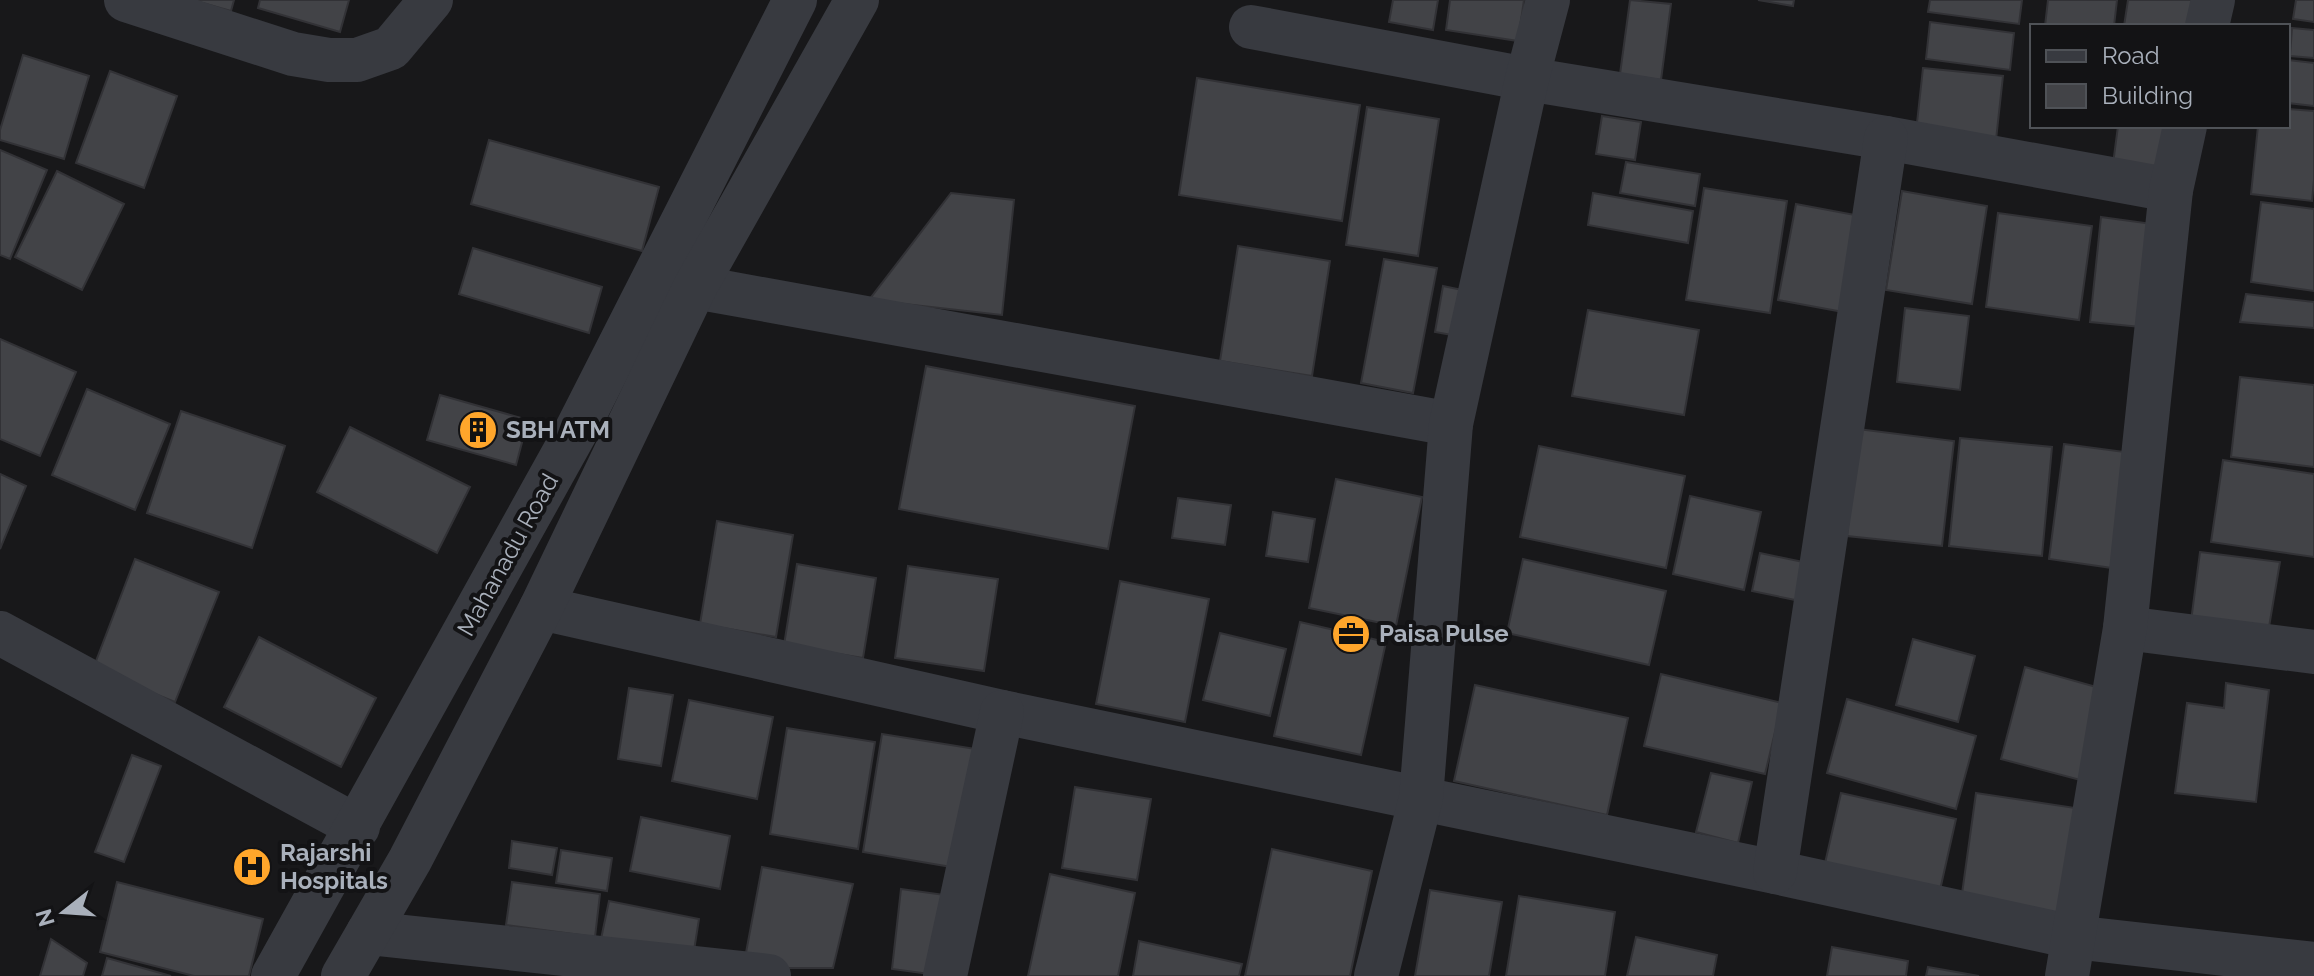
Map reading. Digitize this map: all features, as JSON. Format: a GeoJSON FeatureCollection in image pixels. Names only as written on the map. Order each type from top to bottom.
{"type":"FeatureCollection","features":[{"type":"Feature","properties":{"kind":"street"},"geometry":{"type":"LineString","coordinates":[[126,0],[293,54],[329,60],[357,60],[391,48],[431,0]]}},
{"type":"Feature","properties":{"kind":"street","name":"Mahanadu Road"},"geometry":{"type":"LineString","coordinates":[[273,976],[576,431],[795,0]]}},
{"type":"Feature","properties":{"kind":"street","name":"Mahanadu Road"},"geometry":{"type":"LineString","coordinates":[[343,976],[410,860],[541,608],[695,287],[857,0]]}},
{"type":"Feature","properties":{"kind":"street"},"geometry":{"type":"LineString","coordinates":[[1376,976],[1421,798],[1451,424],[1527,79],[1548,0]]}},
{"type":"Feature","properties":{"kind":"street"},"geometry":{"type":"LineString","coordinates":[[2207,24],[2213,0]]}},
{"type":"Feature","properties":{"kind":"street"},"geometry":{"type":"LineString","coordinates":[[1251,27],[1527,79],[1886,138],[2171,190]]}},
{"type":"Feature","properties":{"kind":"street"},"geometry":{"type":"LineString","coordinates":[[2070,957],[2125,628],[2171,190],[2185,128]]}},
{"type":"Feature","properties":{"kind":"street"},"geometry":{"type":"LineString","coordinates":[[1775,872],[1886,138]]}},
{"type":"Feature","properties":{"kind":"street"},"geometry":{"type":"LineString","coordinates":[[695,287],[1451,424]]}},
{"type":"Feature","properties":{"kind":"street"},"geometry":{"type":"LineString","coordinates":[[541,608],[1002,712],[1775,872],[2070,957],[2314,964]]}},
{"type":"Feature","properties":{"kind":"street"},"geometry":{"type":"LineString","coordinates":[[2125,628],[2314,652]]}},
{"type":"Feature","properties":{"kind":"street"},"geometry":{"type":"LineString","coordinates":[[0,633],[358,827]]}},
{"type":"Feature","properties":{"kind":"street"},"geometry":{"type":"LineString","coordinates":[[945,976],[1002,712]]}},
{"type":"Feature","properties":{"kind":"street"},"geometry":{"type":"LineString","coordinates":[[368,933],[769,976]]}},
{"type":"Feature","properties":{"kind":"building"},"geometry":{"type":"Polygon","coordinates":[[[192,0],[234,0],[231,11],[192,0]]]}},
{"type":"Feature","properties":{"kind":"building"},"geometry":{"type":"Polygon","coordinates":[[[260,0],[349,0],[340,32],[258,8],[260,0]]]}},
{"type":"Feature","properties":{"kind":"building"},"geometry":{"type":"Polygon","coordinates":[[[1393,0],[1438,0],[1433,30],[1389,22],[1393,0]]]}},
{"type":"Feature","properties":{"kind":"building"},"geometry":{"type":"Polygon","coordinates":[[[1450,0],[1524,0],[1518,41],[1446,30],[1450,0]]]}},
{"type":"Feature","properties":{"kind":"building"},"geometry":{"type":"Polygon","coordinates":[[[1630,0],[1671,4],[1661,80],[1620,74],[1630,0]]]}},
{"type":"Feature","properties":{"kind":"building"},"geometry":{"type":"Polygon","coordinates":[[[1758,0],[1794,0],[1793,6],[1758,0]]]}},
{"type":"Feature","properties":{"kind":"building"},"geometry":{"type":"Polygon","coordinates":[[[1930,0],[2022,0],[2019,24],[1928,12],[1930,0]]]}},
{"type":"Feature","properties":{"kind":"building"},"geometry":{"type":"Polygon","coordinates":[[[2048,0],[2117,0],[2114,24],[2045,24],[2048,0]]]}},
{"type":"Feature","properties":{"kind":"building"},"geometry":{"type":"Polygon","coordinates":[[[2128,0],[2194,0],[2190,24],[2124,24],[2128,0]]]}},
{"type":"Feature","properties":{"kind":"building"},"geometry":{"type":"Polygon","coordinates":[[[2296,0],[2314,0],[2314,22],[2293,19],[2296,0]]]}},
{"type":"Feature","properties":{"kind":"building"},"geometry":{"type":"Polygon","coordinates":[[[1930,22],[2014,33],[2010,70],[1926,59],[1930,22]]]}},
{"type":"Feature","properties":{"kind":"building"},"geometry":{"type":"Polygon","coordinates":[[[2292,28],[2314,30],[2314,58],[2290,56],[2292,28]]]}},
{"type":"Feature","properties":{"kind":"building"},"geometry":{"type":"Polygon","coordinates":[[[23,55],[89,76],[64,159],[0,140],[0,130],[23,55]]]}},
{"type":"Feature","properties":{"kind":"building"},"geometry":{"type":"Polygon","coordinates":[[[2290,60],[2314,63],[2314,106],[2290,103],[2290,60]]]}},
{"type":"Feature","properties":{"kind":"building"},"geometry":{"type":"Polygon","coordinates":[[[1923,68],[2003,76],[1995,149],[1915,141],[1923,68]]]}},
{"type":"Feature","properties":{"kind":"building"},"geometry":{"type":"Polygon","coordinates":[[[110,71],[177,96],[144,188],[76,163],[110,71]]]}},
{"type":"Feature","properties":{"kind":"building"},"geometry":{"type":"Polygon","coordinates":[[[1197,78],[1360,105],[1342,221],[1179,195],[1197,78]]]}},
{"type":"Feature","properties":{"kind":"building"},"geometry":{"type":"Polygon","coordinates":[[[1367,107],[1439,119],[1418,256],[1346,245],[1367,107]]]}},
{"type":"Feature","properties":{"kind":"building"},"geometry":{"type":"Polygon","coordinates":[[[2290,109],[2314,111],[2312,201],[2251,194],[2258,128],[2290,128],[2290,109]]]}},
{"type":"Feature","properties":{"kind":"building"},"geometry":{"type":"Polygon","coordinates":[[[1602,116],[1641,122],[1635,160],[1596,154],[1602,116]]]}},
{"type":"Feature","properties":{"kind":"building"},"geometry":{"type":"Polygon","coordinates":[[[2118,128],[2175,128],[2166,183],[2111,179],[2118,128]]]}},
{"type":"Feature","properties":{"kind":"building"},"geometry":{"type":"Polygon","coordinates":[[[489,140],[659,187],[642,251],[471,204],[489,140]]]}},
{"type":"Feature","properties":{"kind":"building"},"geometry":{"type":"Polygon","coordinates":[[[0,150],[47,170],[10,259],[0,255],[0,150]]]}},
{"type":"Feature","properties":{"kind":"building"},"geometry":{"type":"Polygon","coordinates":[[[1626,162],[1700,174],[1695,206],[1620,193],[1626,162]]]}},
{"type":"Feature","properties":{"kind":"building"},"geometry":{"type":"Polygon","coordinates":[[[57,171],[124,204],[82,290],[15,257],[57,171]]]}},
{"type":"Feature","properties":{"kind":"building"},"geometry":{"type":"Polygon","coordinates":[[[1704,188],[1787,201],[1770,313],[1686,300],[1704,188]]]}},
{"type":"Feature","properties":{"kind":"building"},"geometry":{"type":"Polygon","coordinates":[[[1902,191],[1987,206],[1972,304],[1886,290],[1902,191]]]}},
{"type":"Feature","properties":{"kind":"building"},"geometry":{"type":"Polygon","coordinates":[[[951,193],[1014,200],[1002,315],[869,300],[951,193]]]}},
{"type":"Feature","properties":{"kind":"building"},"geometry":{"type":"Polygon","coordinates":[[[1593,193],[1693,211],[1688,243],[1588,225],[1593,193]]]}},
{"type":"Feature","properties":{"kind":"building"},"geometry":{"type":"Polygon","coordinates":[[[2261,202],[2314,209],[2314,291],[2251,282],[2261,202]]]}},
{"type":"Feature","properties":{"kind":"building"},"geometry":{"type":"Polygon","coordinates":[[[1796,204],[1871,218],[1854,314],[1778,300],[1796,204]]]}},
{"type":"Feature","properties":{"kind":"building"},"geometry":{"type":"Polygon","coordinates":[[[1998,213],[2092,226],[2079,320],[1986,307],[1998,213]]]}},
{"type":"Feature","properties":{"kind":"building"},"geometry":{"type":"Polygon","coordinates":[[[2101,217],[2160,225],[2151,328],[2090,322],[2101,217]]]}},
{"type":"Feature","properties":{"kind":"building"},"geometry":{"type":"Polygon","coordinates":[[[1238,246],[1330,261],[1312,376],[1220,361],[1238,246]]]}},
{"type":"Feature","properties":{"kind":"building"},"geometry":{"type":"Polygon","coordinates":[[[473,248],[602,287],[589,333],[459,294],[473,248]]]}},
{"type":"Feature","properties":{"kind":"building"},"geometry":{"type":"Polygon","coordinates":[[[1384,259],[1437,268],[1413,393],[1361,383],[1384,259]]]}},
{"type":"Feature","properties":{"kind":"building"},"geometry":{"type":"Polygon","coordinates":[[[1443,286],[1472,292],[1463,337],[1435,332],[1443,286]]]}},
{"type":"Feature","properties":{"kind":"building"},"geometry":{"type":"Polygon","coordinates":[[[2246,294],[2314,302],[2314,328],[2240,322],[2246,294]]]}},
{"type":"Feature","properties":{"kind":"building"},"geometry":{"type":"Polygon","coordinates":[[[1905,308],[1969,316],[1960,390],[1897,382],[1905,308]]]}},
{"type":"Feature","properties":{"kind":"building"},"geometry":{"type":"Polygon","coordinates":[[[1588,310],[1699,330],[1684,415],[1572,396],[1588,310]]]}},
{"type":"Feature","properties":{"kind":"building"},"geometry":{"type":"Polygon","coordinates":[[[0,339],[76,372],[40,456],[0,439],[0,339]]]}},
{"type":"Feature","properties":{"kind":"building"},"geometry":{"type":"Polygon","coordinates":[[[926,366],[1135,406],[1108,549],[899,509],[926,366]]]}},
{"type":"Feature","properties":{"kind":"building"},"geometry":{"type":"Polygon","coordinates":[[[2240,377],[2314,385],[2314,467],[2231,457],[2240,377]]]}},
{"type":"Feature","properties":{"kind":"building"},"geometry":{"type":"Polygon","coordinates":[[[87,389],[170,424],[135,510],[52,475],[87,389]]]}},
{"type":"Feature","properties":{"kind":"building","name":"SBH ATM"},"geometry":{"type":"Polygon","coordinates":[[[440,395],[528,420],[516,465],[427,440],[440,395]]]}},
{"type":"Feature","properties":{"kind":"building"},"geometry":{"type":"Polygon","coordinates":[[[181,411],[285,446],[252,548],[147,513],[181,411]]]}},
{"type":"Feature","properties":{"kind":"building"},"geometry":{"type":"Polygon","coordinates":[[[350,427],[470,487],[437,553],[317,492],[350,427]]]}},
{"type":"Feature","properties":{"kind":"building"},"geometry":{"type":"Polygon","coordinates":[[[1858,429],[1954,441],[1942,546],[1847,536],[1858,429]]]}},
{"type":"Feature","properties":{"kind":"building"},"geometry":{"type":"Polygon","coordinates":[[[1960,438],[2052,447],[2042,556],[1949,546],[1960,438]]]}},
{"type":"Feature","properties":{"kind":"building"},"geometry":{"type":"Polygon","coordinates":[[[2064,444],[2140,454],[2126,570],[2049,559],[2064,444]]]}},
{"type":"Feature","properties":{"kind":"building"},"geometry":{"type":"Polygon","coordinates":[[[1539,446],[1685,476],[1666,568],[1520,537],[1539,446]]]}},
{"type":"Feature","properties":{"kind":"building"},"geometry":{"type":"Polygon","coordinates":[[[2223,460],[2314,474],[2314,557],[2211,542],[2223,460]]]}},
{"type":"Feature","properties":{"kind":"building"},"geometry":{"type":"Polygon","coordinates":[[[0,474],[26,486],[0,549],[0,474]]]}},
{"type":"Feature","properties":{"kind":"building"},"geometry":{"type":"Polygon","coordinates":[[[1336,479],[1422,497],[1396,626],[1309,608],[1336,479]]]}},
{"type":"Feature","properties":{"kind":"building"},"geometry":{"type":"Polygon","coordinates":[[[1690,496],[1761,512],[1744,590],[1673,574],[1690,496]]]}},
{"type":"Feature","properties":{"kind":"building"},"geometry":{"type":"Polygon","coordinates":[[[1178,498],[1231,505],[1225,545],[1172,538],[1178,498]]]}},
{"type":"Feature","properties":{"kind":"building"},"geometry":{"type":"Polygon","coordinates":[[[1273,512],[1315,519],[1308,562],[1266,556],[1273,512]]]}},
{"type":"Feature","properties":{"kind":"building"},"geometry":{"type":"Polygon","coordinates":[[[717,521],[793,535],[776,637],[700,624],[717,521]]]}},
{"type":"Feature","properties":{"kind":"building"},"geometry":{"type":"Polygon","coordinates":[[[2200,552],[2280,562],[2267,639],[2190,629],[2200,552]]]}},
{"type":"Feature","properties":{"kind":"building"},"geometry":{"type":"Polygon","coordinates":[[[1760,553],[1808,563],[1800,601],[1752,591],[1760,553]]]}},
{"type":"Feature","properties":{"kind":"building"},"geometry":{"type":"Polygon","coordinates":[[[135,559],[219,592],[175,702],[93,669],[135,559]]]}},
{"type":"Feature","properties":{"kind":"building"},"geometry":{"type":"Polygon","coordinates":[[[1523,559],[1666,591],[1649,665],[1507,633],[1523,559]]]}},
{"type":"Feature","properties":{"kind":"building"},"geometry":{"type":"Polygon","coordinates":[[[797,564],[876,578],[863,658],[784,645],[797,564]]]}},
{"type":"Feature","properties":{"kind":"building"},"geometry":{"type":"Polygon","coordinates":[[[908,566],[998,579],[984,671],[895,658],[908,566]]]}},
{"type":"Feature","properties":{"kind":"building"},"geometry":{"type":"Polygon","coordinates":[[[1120,581],[1209,599],[1185,722],[1096,704],[1120,581]]]}},
{"type":"Feature","properties":{"kind":"building"},"geometry":{"type":"Polygon","coordinates":[[[1300,622],[1386,642],[1361,755],[1274,736],[1300,622]]]}},
{"type":"Feature","properties":{"kind":"building"},"geometry":{"type":"Polygon","coordinates":[[[1220,633],[1286,649],[1270,716],[1203,700],[1220,633]]]}},
{"type":"Feature","properties":{"kind":"building"},"geometry":{"type":"Polygon","coordinates":[[[259,637],[376,698],[341,767],[224,707],[259,637]]]}},
{"type":"Feature","properties":{"kind":"building"},"geometry":{"type":"Polygon","coordinates":[[[1913,639],[1975,656],[1958,722],[1896,705],[1913,639]]]}},
{"type":"Feature","properties":{"kind":"building"},"geometry":{"type":"Polygon","coordinates":[[[2025,667],[2107,690],[2088,782],[2001,759],[2025,667]]]}},
{"type":"Feature","properties":{"kind":"building"},"geometry":{"type":"Polygon","coordinates":[[[1661,674],[1782,703],[1765,774],[1644,746],[1661,674]]]}},
{"type":"Feature","properties":{"kind":"building"},"geometry":{"type":"Polygon","coordinates":[[[2226,683],[2269,690],[2256,802],[2175,793],[2187,703],[2224,708],[2226,683]]]}},
{"type":"Feature","properties":{"kind":"building"},"geometry":{"type":"Polygon","coordinates":[[[1475,685],[1628,718],[1607,815],[1454,781],[1475,685]]]}},
{"type":"Feature","properties":{"kind":"building"},"geometry":{"type":"Polygon","coordinates":[[[629,688],[673,695],[661,766],[618,759],[629,688]]]}},
{"type":"Feature","properties":{"kind":"building"},"geometry":{"type":"Polygon","coordinates":[[[1847,699],[1976,736],[1956,809],[1827,773],[1847,699]]]}},
{"type":"Feature","properties":{"kind":"building"},"geometry":{"type":"Polygon","coordinates":[[[689,700],[773,717],[757,799],[672,781],[689,700]]]}},
{"type":"Feature","properties":{"kind":"building"},"geometry":{"type":"Polygon","coordinates":[[[787,728],[875,742],[858,849],[770,834],[787,728]]]}},
{"type":"Feature","properties":{"kind":"building"},"geometry":{"type":"Polygon","coordinates":[[[882,734],[982,750],[963,869],[863,852],[882,734]]]}},
{"type":"Feature","properties":{"kind":"building"},"geometry":{"type":"Polygon","coordinates":[[[132,755],[161,766],[124,862],[95,852],[132,755]]]}},
{"type":"Feature","properties":{"kind":"building"},"geometry":{"type":"Polygon","coordinates":[[[1711,773],[1752,782],[1738,843],[1696,832],[1711,773]]]}},
{"type":"Feature","properties":{"kind":"building"},"geometry":{"type":"Polygon","coordinates":[[[1075,787],[1151,799],[1137,880],[1062,868],[1075,787]]]}},
{"type":"Feature","properties":{"kind":"building"},"geometry":{"type":"Polygon","coordinates":[[[1841,793],[1956,819],[1938,899],[1823,872],[1841,793]]]}},
{"type":"Feature","properties":{"kind":"building"},"geometry":{"type":"Polygon","coordinates":[[[1976,793],[2082,809],[2071,923],[1960,908],[1976,793]]]}},
{"type":"Feature","properties":{"kind":"building"},"geometry":{"type":"Polygon","coordinates":[[[641,817],[730,836],[720,889],[630,871],[641,817]]]}},
{"type":"Feature","properties":{"kind":"building"},"geometry":{"type":"Polygon","coordinates":[[[512,841],[557,848],[552,875],[509,868],[512,841]]]}},
{"type":"Feature","properties":{"kind":"building"},"geometry":{"type":"Polygon","coordinates":[[[1272,849],[1372,871],[1350,976],[1245,976],[1272,849]]]}},
{"type":"Feature","properties":{"kind":"building"},"geometry":{"type":"Polygon","coordinates":[[[561,850],[612,858],[607,891],[556,883],[561,850]]]}},
{"type":"Feature","properties":{"kind":"building"},"geometry":{"type":"Polygon","coordinates":[[[762,867],[853,884],[833,968],[784,968],[745,958],[762,867]]]}},
{"type":"Feature","properties":{"kind":"building"},"geometry":{"type":"Polygon","coordinates":[[[1050,874],[1135,893],[1118,976],[1028,976],[1050,874]]]}},
{"type":"Feature","properties":{"kind":"building"},"geometry":{"type":"Polygon","coordinates":[[[117,882],[263,919],[249,976],[194,976],[100,952],[117,882]]]}},
{"type":"Feature","properties":{"kind":"building"},"geometry":{"type":"Polygon","coordinates":[[[512,882],[600,894],[595,937],[506,925],[512,882]]]}},
{"type":"Feature","properties":{"kind":"building"},"geometry":{"type":"Polygon","coordinates":[[[901,889],[945,895],[937,975],[892,969],[901,889]]]}},
{"type":"Feature","properties":{"kind":"building"},"geometry":{"type":"Polygon","coordinates":[[[1430,890],[1502,902],[1489,976],[1415,976],[1430,890]]]}},
{"type":"Feature","properties":{"kind":"building"},"geometry":{"type":"Polygon","coordinates":[[[1519,896],[1615,912],[1605,976],[1506,976],[1519,896]]]}},
{"type":"Feature","properties":{"kind":"building"},"geometry":{"type":"Polygon","coordinates":[[[609,901],[699,919],[693,957],[601,939],[609,901]]]}},
{"type":"Feature","properties":{"kind":"building"},"geometry":{"type":"Polygon","coordinates":[[[1636,937],[1717,955],[1713,976],[1627,976],[1636,937]]]}},
{"type":"Feature","properties":{"kind":"building"},"geometry":{"type":"Polygon","coordinates":[[[51,939],[87,963],[83,976],[40,976],[51,939]]]}},
{"type":"Feature","properties":{"kind":"building"},"geometry":{"type":"Polygon","coordinates":[[[1139,941],[1242,964],[1239,976],[1133,976],[1139,941]]]}},
{"type":"Feature","properties":{"kind":"building"},"geometry":{"type":"Polygon","coordinates":[[[1832,947],[1908,961],[1906,976],[1827,976],[1832,947]]]}},
{"type":"Feature","properties":{"kind":"building"},"geometry":{"type":"Polygon","coordinates":[[[107,958],[171,976],[102,976],[107,958]]]}},
{"type":"Feature","properties":{"kind":"building"},"geometry":{"type":"Polygon","coordinates":[[[1928,967],[1979,976],[1926,976],[1928,967]]]}},
{"type":"Feature","properties":{"kind":"place","name":"SBH ATM"},"geometry":{"type":"Point","coordinates":[478,430]}},
{"type":"Feature","properties":{"kind":"place","name":"Paisa Pulse"},"geometry":{"type":"Point","coordinates":[1351,634]}},
{"type":"Feature","properties":{"kind":"place","name":"Rajarshi Hospitals"},"geometry":{"type":"Point","coordinates":[252,867]}}]}
